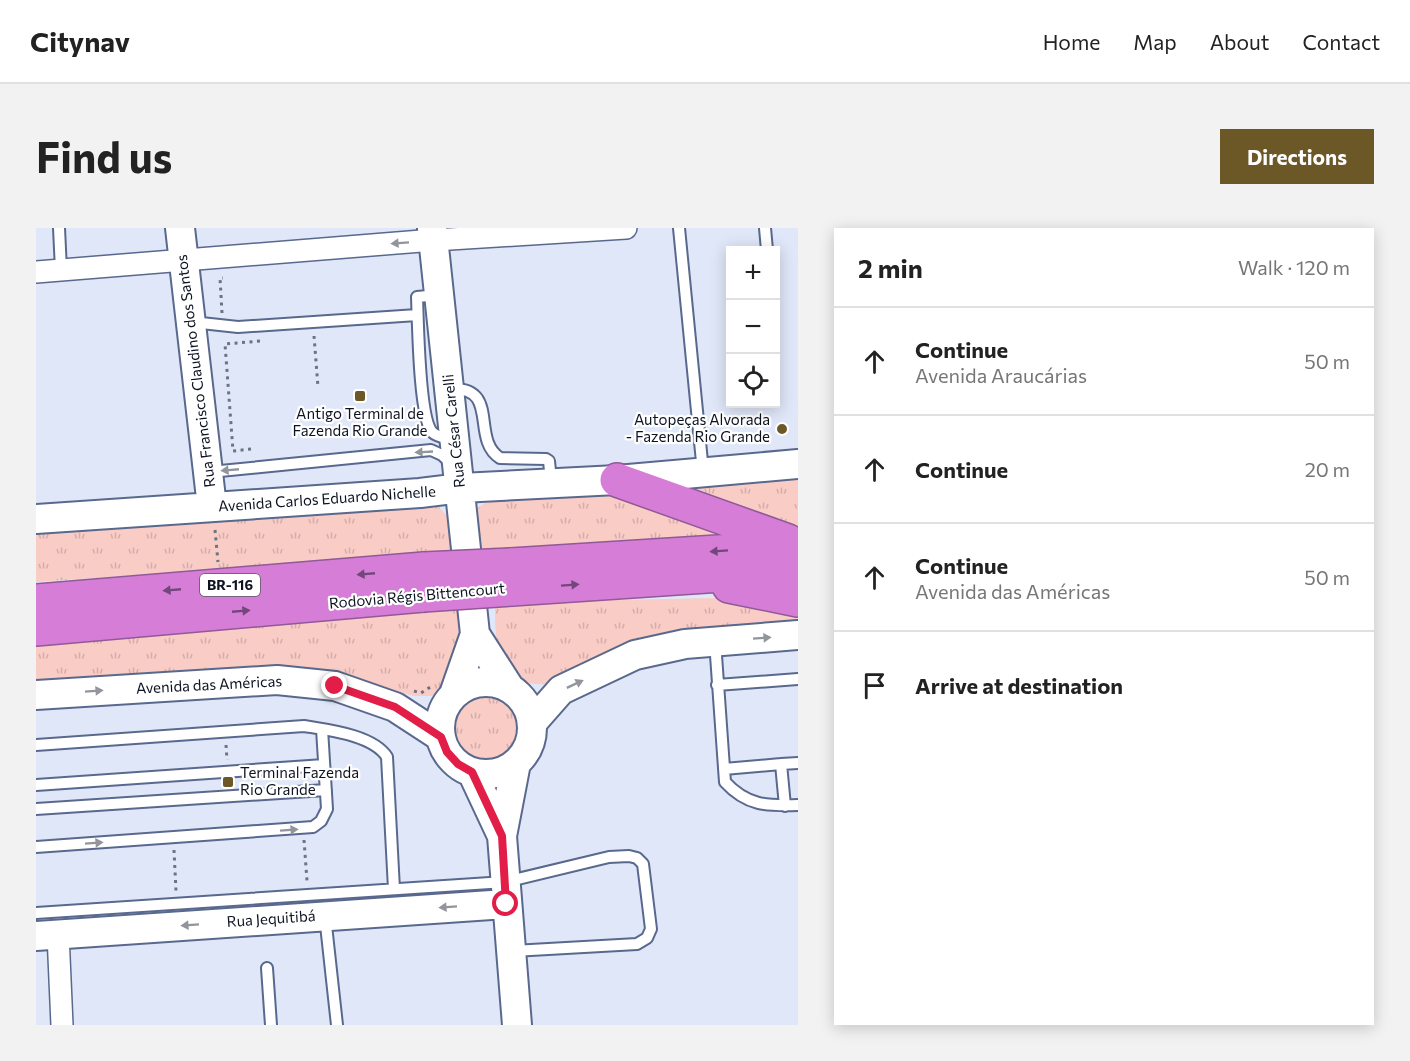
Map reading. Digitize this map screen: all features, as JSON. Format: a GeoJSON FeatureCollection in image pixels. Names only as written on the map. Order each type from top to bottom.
{"type":"FeatureCollection","features":[{"type":"Feature","properties":{"kind":"highway"},"geometry":{"type":"LineString","coordinates":[[617,480],[798,546]]}},
{"type":"Feature","properties":{"kind":"highway","name":"Rodovia Régis Bittencourt"},"geometry":{"type":"LineString","coordinates":[[36,601],[221,586],[424,582],[511,577],[798,546]]}},
{"type":"Feature","properties":{"kind":"highway","name":"Rodovia Régis Bittencourt"},"geometry":{"type":"LineString","coordinates":[[511,577],[684,577],[798,570]]}},
{"type":"Feature","properties":{"kind":"highway"},"geometry":{"type":"LineString","coordinates":[[684,577],[798,600]]}},
{"type":"Feature","properties":{"kind":"highway","name":"Rodovia Régis Bittencourt"},"geometry":{"type":"LineString","coordinates":[[36,629],[424,582]]}},
{"type":"Feature","properties":{"kind":"main road","name":"Rua Francisco Claudino dos Santos"},"geometry":{"type":"LineString","coordinates":[[180,228],[212,507]]}},
{"type":"Feature","properties":{"kind":"main road","name":"Rua César Carelli"},"geometry":{"type":"LineString","coordinates":[[433,234],[475,634],[509,687]]}},
{"type":"Feature","properties":{"kind":"main road","name":"Avenida Carlos Eduardo Nichelle"},"geometry":{"type":"LineString","coordinates":[[36,519],[420,493],[461,488],[617,480],[798,464]]}},
{"type":"Feature","properties":{"kind":"main road","name":"Rua César Carelli"},"geometry":{"type":"LineString","coordinates":[[446,688],[475,634]]}},
{"type":"Feature","properties":{"kind":"main road"},"geometry":{"type":"LineString","coordinates":[[532,723],[561,690],[635,655],[665,647],[798,635]]}},
{"type":"Feature","properties":{"kind":"main road","name":"Avenida das Américas"},"geometry":{"type":"LineString","coordinates":[[36,695],[277,680],[335,686],[395,707],[441,737]]}},
{"type":"Feature","properties":{"kind":"main road"},"geometry":{"type":"LineString","coordinates":[[481,682],[495,682],[509,687],[521,696],[532,723],[532,738],[526,752],[516,763],[503,771],[488,774],[472,772],[458,764],[447,752],[441,737],[446,688],[481,682]]}},
{"type":"Feature","properties":{"kind":"main road"},"geometry":{"type":"LineString","coordinates":[[516,763],[502,836],[517,1025]]}},
{"type":"Feature","properties":{"kind":"main road"},"geometry":{"type":"LineString","coordinates":[[472,772],[502,836]]}},
{"type":"Feature","properties":{"kind":"main road","name":"Rua Jequitibá"},"geometry":{"type":"LineString","coordinates":[[47,934],[316,905],[506,893]]}},
{"type":"Feature","properties":{"kind":"street"},"geometry":{"type":"LineString","coordinates":[[36,272],[183,260],[433,234],[626,228]]}},
{"type":"Feature","properties":{"kind":"street"},"geometry":{"type":"LineString","coordinates":[[47,934],[62,1025]]}},
{"type":"Feature","properties":{"kind":"lane"},"geometry":{"type":"LineString","coordinates":[[59,228],[61,270]]}},
{"type":"Feature","properties":{"kind":"lane"},"geometry":{"type":"LineString","coordinates":[[679,228],[703,473]]}},
{"type":"Feature","properties":{"kind":"lane"},"geometry":{"type":"LineString","coordinates":[[765,228],[767,246]]}},
{"type":"Feature","properties":{"kind":"lane"},"geometry":{"type":"LineString","coordinates":[[440,295],[417,297],[424,407],[430,430],[436,436],[455,441]]}},
{"type":"Feature","properties":{"kind":"lane"},"geometry":{"type":"LineString","coordinates":[[191,322],[238,327],[417,315]]}},
{"type":"Feature","properties":{"kind":"lane"},"geometry":{"type":"LineString","coordinates":[[450,389],[463,388],[471,391],[476,397],[489,448],[494,454],[500,458],[546,459],[550,466],[551,484]]}},
{"type":"Feature","properties":{"kind":"lane"},"geometry":{"type":"LineString","coordinates":[[208,472],[431,450],[450,460],[461,488]]}},
{"type":"Feature","properties":{"kind":"lane"},"geometry":{"type":"LineString","coordinates":[[715,641],[725,782],[735,793],[756,804],[798,805]]}},
{"type":"Feature","properties":{"kind":"lane"},"geometry":{"type":"LineString","coordinates":[[717,685],[798,679]]}},
{"type":"Feature","properties":{"kind":"lane"},"geometry":{"type":"LineString","coordinates":[[36,745],[304,726],[367,742],[384,752],[387,757],[394,889]]}},
{"type":"Feature","properties":{"kind":"lane"},"geometry":{"type":"LineString","coordinates":[[36,847],[313,827],[323,818],[327,806],[322,729]]}},
{"type":"Feature","properties":{"kind":"lane"},"geometry":{"type":"LineString","coordinates":[[724,769],[798,763]]}},
{"type":"Feature","properties":{"kind":"lane"},"geometry":{"type":"LineString","coordinates":[[781,764],[785,806]]}},
{"type":"Feature","properties":{"kind":"lane"},"geometry":{"type":"LineString","coordinates":[[36,785],[324,765]]}},
{"type":"Feature","properties":{"kind":"lane"},"geometry":{"type":"LineString","coordinates":[[36,809],[326,790]]}},
{"type":"Feature","properties":{"kind":"lane"},"geometry":{"type":"LineString","coordinates":[[36,913],[316,905],[394,889],[506,893],[609,857],[628,856],[637,858],[643,864],[651,929],[647,938],[637,944],[510,951]]}},
{"type":"Feature","properties":{"kind":"lane"},"geometry":{"type":"LineString","coordinates":[[316,905],[337,1025]]}},
{"type":"Feature","properties":{"kind":"lane"},"geometry":{"type":"LineString","coordinates":[[267,968],[271,1025]]}},
{"type":"Feature","properties":{"kind":"path"},"geometry":{"type":"LineString","coordinates":[[318,387],[314,336],[325,335]]}},
{"type":"Feature","properties":{"kind":"path"},"geometry":{"type":"LineString","coordinates":[[251,449],[233,451],[225,344],[269,340]]}},
{"type":"Feature","properties":{"kind":"path","name":"Rua Francisco Claudino dos Santos"},"geometry":{"type":"LineString","coordinates":[[212,507],[221,586]]}},
{"type":"Feature","properties":{"kind":"path"},"geometry":{"type":"LineString","coordinates":[[409,690],[421,693],[446,688]]}},
{"type":"Feature","properties":{"kind":"path"},"geometry":{"type":"LineString","coordinates":[[304,828],[316,905]]}},
{"type":"Feature","properties":{"kind":"green space"},"geometry":{"type":"Polygon","coordinates":[[[798,477],[798,525],[760,527],[661,488],[798,477]]]}},
{"type":"Feature","properties":{"kind":"green space"},"geometry":{"type":"Polygon","coordinates":[[[608,487],[743,537],[478,551],[478,508],[494,496],[608,487]]]}},
{"type":"Feature","properties":{"kind":"green space"},"geometry":{"type":"Polygon","coordinates":[[[437,505],[450,519],[454,553],[36,582],[36,526],[437,505]]]}},
{"type":"Feature","properties":{"kind":"green space"},"geometry":{"type":"Polygon","coordinates":[[[773,597],[798,604],[798,625],[547,684],[530,683],[517,678],[507,670],[497,646],[495,602],[773,597]]]}},
{"type":"Feature","properties":{"kind":"green space"},"geometry":{"type":"Polygon","coordinates":[[[460,603],[460,639],[443,689],[435,696],[414,696],[324,671],[36,682],[36,640],[460,603]]]}},
{"type":"Feature","properties":{"kind":"green space"},"geometry":{"type":"Polygon","coordinates":[[[478,687],[494,687],[509,694],[520,705],[527,720],[524,744],[515,757],[494,769],[478,769],[463,762],[452,751],[445,736],[445,720],[452,705],[463,694],[478,687]]]}},
{"type":"Feature","properties":{"kind":"place","name":"Antigo Terminal de Fazenda Rio Grande"},"geometry":{"type":"Point","coordinates":[360,396]}},
{"type":"Feature","properties":{"kind":"place","name":"Autopeças Alvorada - Fazenda Rio Grande"},"geometry":{"type":"Point","coordinates":[782,429]}},
{"type":"Feature","properties":{"kind":"place","name":"Terminal Fazenda Rio Grande"},"geometry":{"type":"Point","coordinates":[228,782]}},
{"type":"Feature","properties":{"kind":"route"},"geometry":{"type":"LineString","coordinates":[[335,686],[395,707],[441,737],[447,752],[458,764],[472,772],[502,836],[506,904]]}}]}
